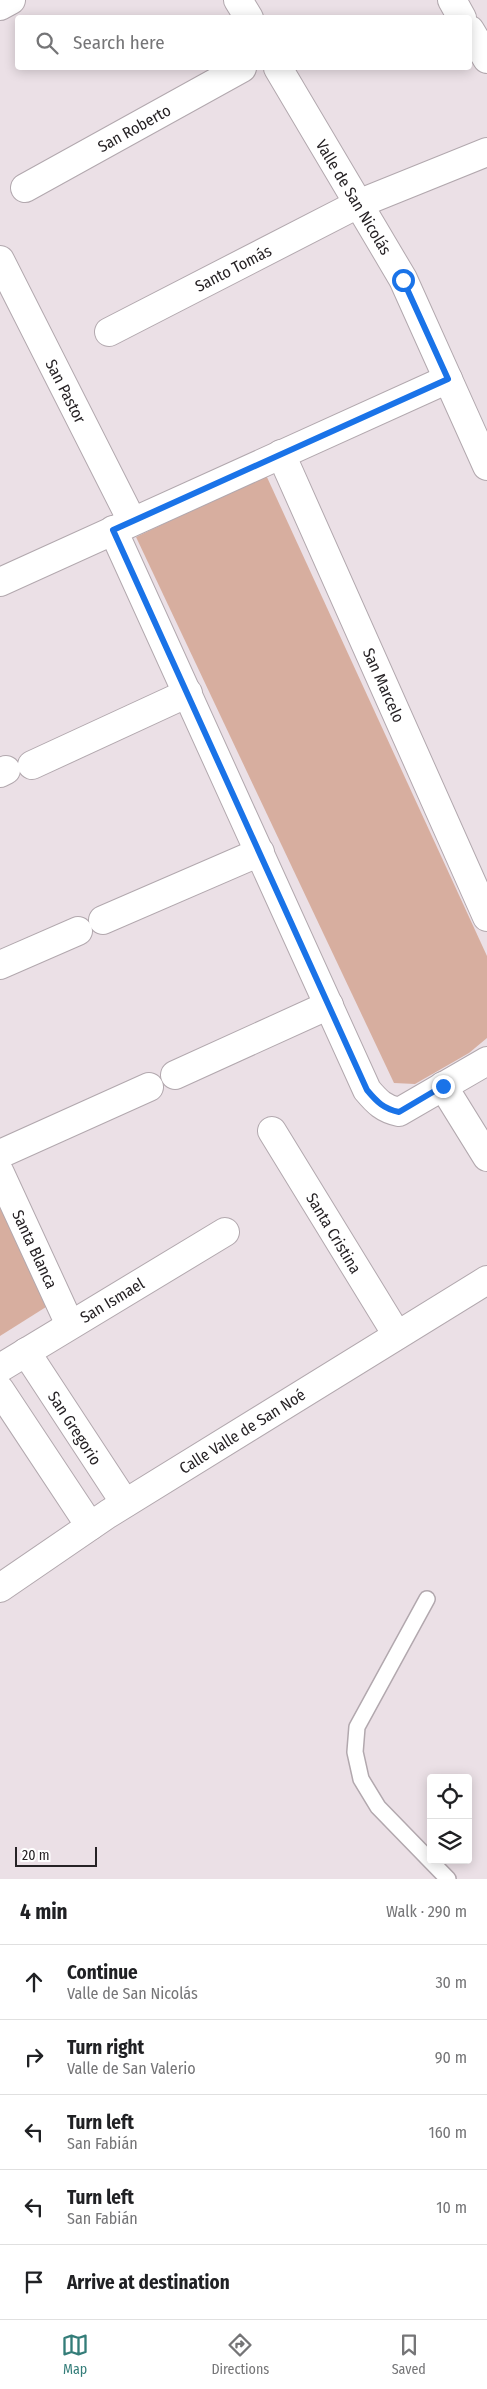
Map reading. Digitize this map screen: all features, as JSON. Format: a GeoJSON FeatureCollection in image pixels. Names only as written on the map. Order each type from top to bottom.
{"type":"FeatureCollection","features":[{"type":"Feature","properties":{"kind":"street"},"geometry":{"type":"LineString","coordinates":[[0,6],[11,0]]}},
{"type":"Feature","properties":{"kind":"street"},"geometry":{"type":"LineString","coordinates":[[238,0],[247,15]]}},
{"type":"Feature","properties":{"kind":"street"},"geometry":{"type":"LineString","coordinates":[[452,0],[460,15]]}},
{"type":"Feature","properties":{"kind":"street"},"geometry":{"type":"LineString","coordinates":[[472,33],[487,59]]}},
{"type":"Feature","properties":{"kind":"street","name":"San Roberto"},"geometry":{"type":"LineString","coordinates":[[25,188],[238,70]]}},
{"type":"Feature","properties":{"kind":"street","name":"Valle de San Nicolás"},"geometry":{"type":"LineString","coordinates":[[279,70],[403,280],[487,466]]}},
{"type":"Feature","properties":{"kind":"street"},"geometry":{"type":"LineString","coordinates":[[358,204],[487,152]]}},
{"type":"Feature","properties":{"kind":"street","name":"Santo Tomás"},"geometry":{"type":"LineString","coordinates":[[109,332],[358,204]]}},
{"type":"Feature","properties":{"kind":"street","name":"San Pastor"},"geometry":{"type":"LineString","coordinates":[[0,260],[123,526],[188,694],[367,1090],[378,1103],[390,1110],[399,1112],[443,1086]]}},
{"type":"Feature","properties":{"kind":"street"},"geometry":{"type":"LineString","coordinates":[[0,582],[448,379]]}},
{"type":"Feature","properties":{"kind":"street","name":"San Marcelo"},"geometry":{"type":"LineString","coordinates":[[281,454],[487,917]]}},
{"type":"Feature","properties":{"kind":"street"},"geometry":{"type":"LineString","coordinates":[[13,769],[188,694]]}},
{"type":"Feature","properties":{"kind":"street"},"geometry":{"type":"LineString","coordinates":[[103,920],[260,852]]}},
{"type":"Feature","properties":{"kind":"street"},"geometry":{"type":"LineString","coordinates":[[0,965],[78,931]]}},
{"type":"Feature","properties":{"kind":"street"},"geometry":{"type":"LineString","coordinates":[[175,1075],[330,1005]]}},
{"type":"Feature","properties":{"kind":"street"},"geometry":{"type":"LineString","coordinates":[[484,1069],[443,1086],[487,1157]]}},
{"type":"Feature","properties":{"kind":"street"},"geometry":{"type":"LineString","coordinates":[[0,1154],[149,1087]]}},
{"type":"Feature","properties":{"kind":"street","name":"Santa Cristina"},"geometry":{"type":"LineString","coordinates":[[272,1131],[397,1336]]}},
{"type":"Feature","properties":{"kind":"street","name":"Santa Blanca"},"geometry":{"type":"LineString","coordinates":[[0,1173],[70,1325]]}},
{"type":"Feature","properties":{"kind":"street","name":"San Ismael"},"geometry":{"type":"LineString","coordinates":[[0,1368],[225,1232]]}},
{"type":"Feature","properties":{"kind":"street","name":"Calle Valle de San Noé"},"geometry":{"type":"LineString","coordinates":[[0,1588],[125,1503],[487,1280]]}},
{"type":"Feature","properties":{"kind":"street","name":"San Gregorio"},"geometry":{"type":"LineString","coordinates":[[26,1352],[125,1503]]}},
{"type":"Feature","properties":{"kind":"street"},"geometry":{"type":"LineString","coordinates":[[0,1390],[90,1526]]}},
{"type":"Feature","properties":{"kind":"lane"},"geometry":{"type":"LineString","coordinates":[[427,1599],[357,1728],[355,1752],[361,1779],[378,1807],[448,1879]]}},
{"type":"Feature","properties":{"kind":"shaded area"},"geometry":{"type":"Polygon","coordinates":[[[266,475],[487,956],[487,1038],[469,1053],[415,1084],[394,1083],[136,537],[266,475]]]}},
{"type":"Feature","properties":{"kind":"shaded area"},"geometry":{"type":"Polygon","coordinates":[[[0,1207],[46,1307],[0,1336],[0,1207]]]}},
{"type":"Feature","properties":{"kind":"route"},"geometry":{"type":"LineString","coordinates":[[403,280],[448,379],[113,530],[367,1090],[378,1103],[390,1110],[399,1112],[443,1086]]}}]}
